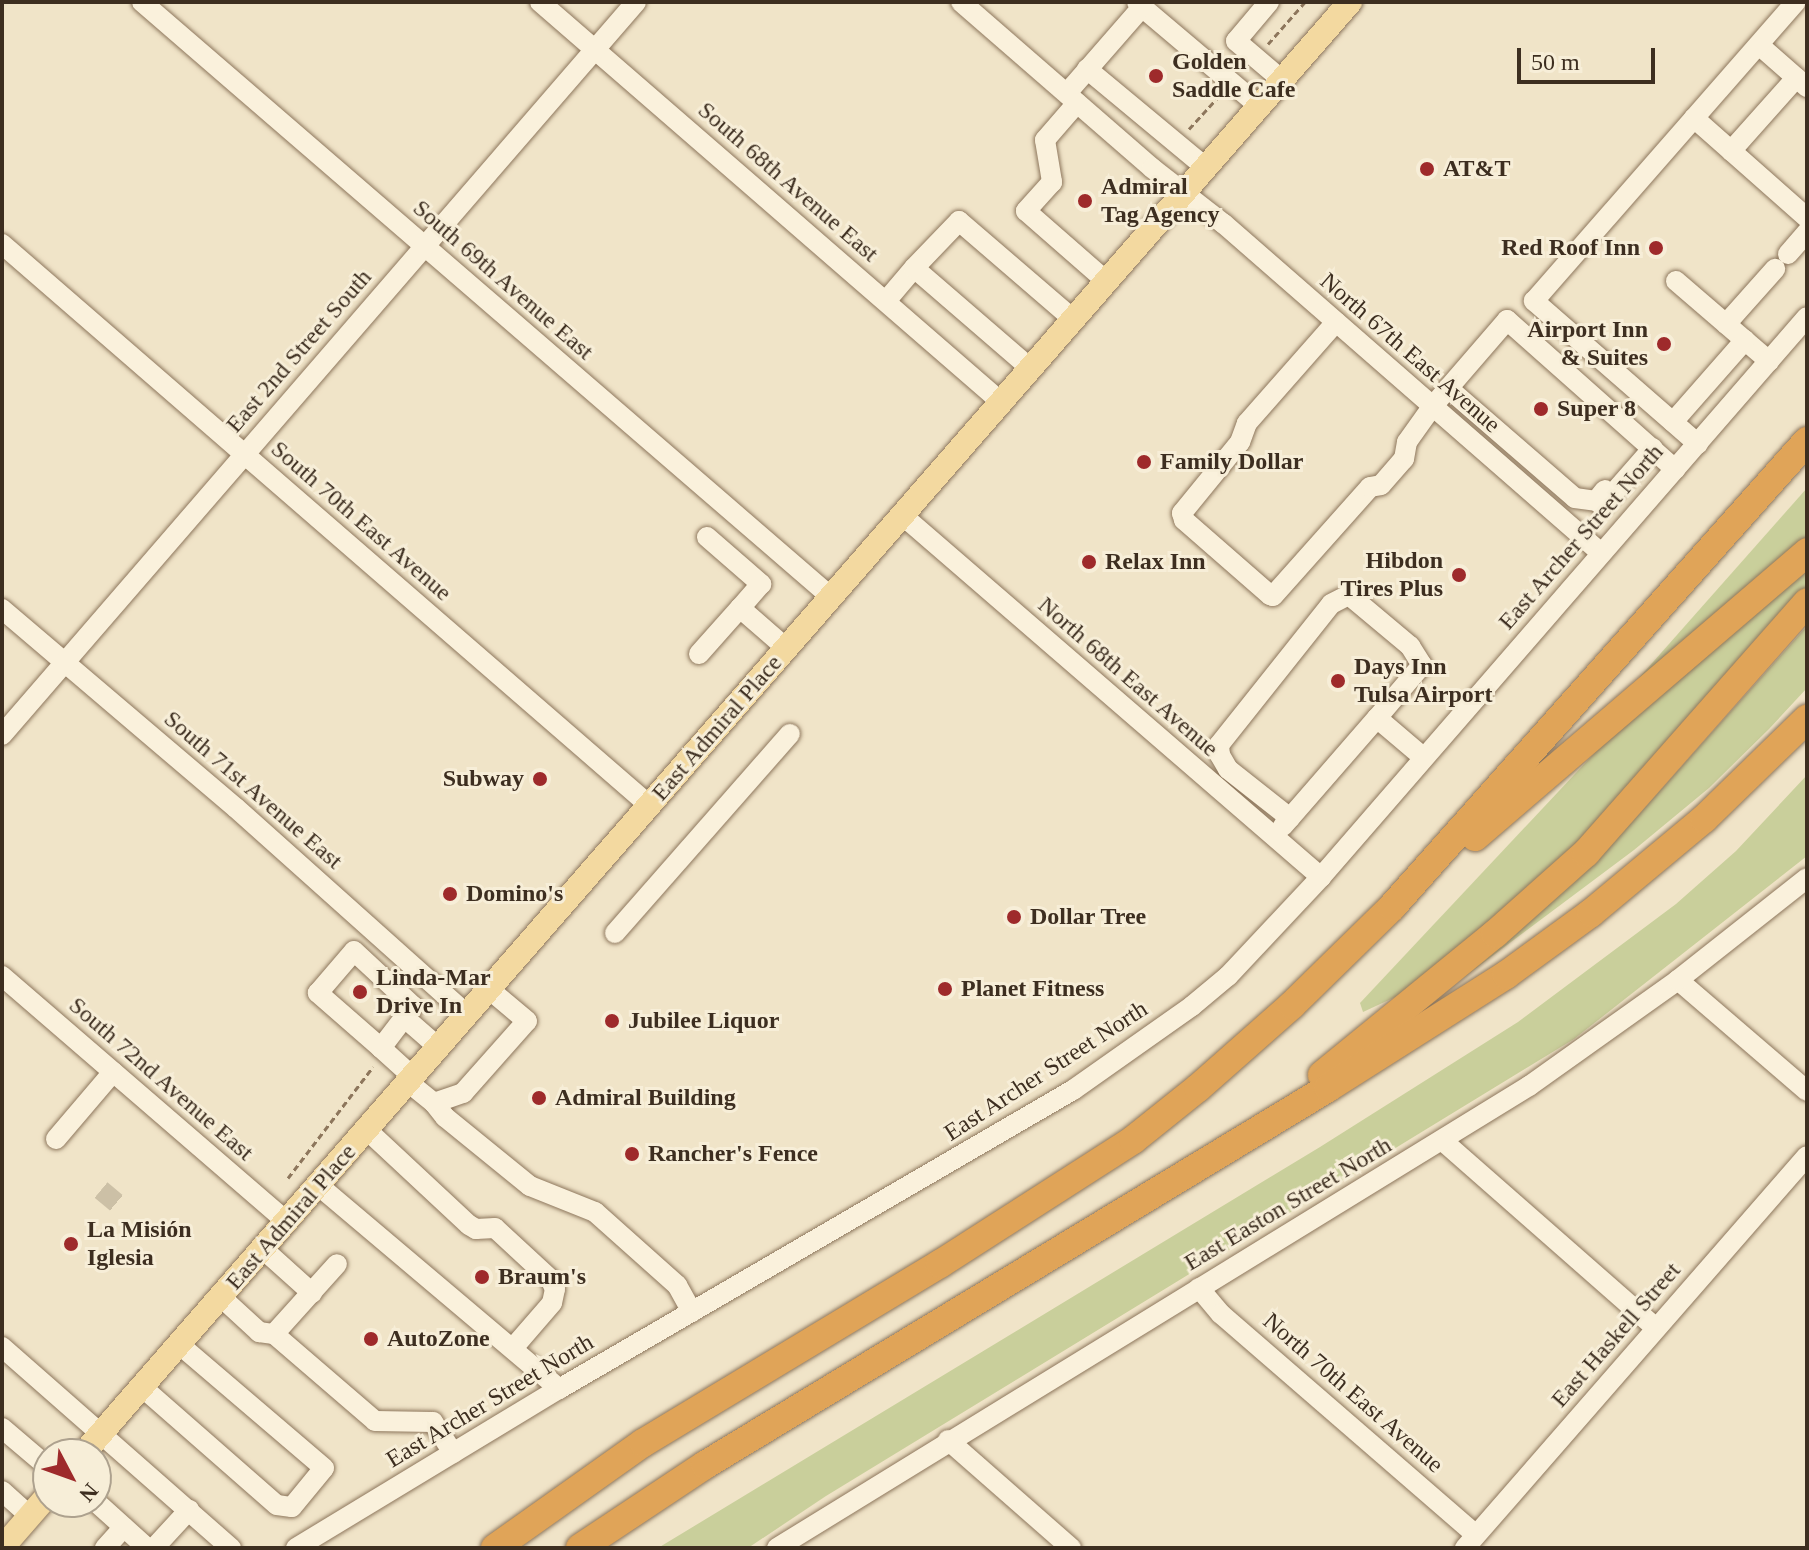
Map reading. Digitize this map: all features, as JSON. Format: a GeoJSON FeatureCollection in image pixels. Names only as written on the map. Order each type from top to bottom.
{"type":"FeatureCollection","features":[{"type":"Feature","properties":{"kind":"highway"},"geometry":{"type":"LineString","coordinates":[[1392,907],[1807,441]]}},
{"type":"Feature","properties":{"kind":"highway"},"geometry":{"type":"LineString","coordinates":[[495,1548],[643,1443],[940,1264],[1133,1140],[1198,1088],[1292,1005],[1392,907],[1807,552]]}},
{"type":"Feature","properties":{"kind":"highway"},"geometry":{"type":"LineString","coordinates":[[1247,1137],[1495,934],[1586,853],[1807,602]]}},
{"type":"Feature","properties":{"kind":"highway"},"geometry":{"type":"LineString","coordinates":[[580,1548],[705,1465],[1434,1023],[1591,913],[1704,819],[1807,719]]}},
{"type":"Feature","properties":{"kind":"main road","name":"East Admiral Place"},"geometry":{"type":"LineString","coordinates":[[97,1438],[1350,2]]}},
{"type":"Feature","properties":{"kind":"main road"},"geometry":{"type":"LineString","coordinates":[[2,1548],[32,1514]]}},
{"type":"Feature","properties":{"kind":"street","name":"South 69th Avenue East"},"geometry":{"type":"LineString","coordinates":[[142,2],[831,597]]}},
{"type":"Feature","properties":{"kind":"street","name":"South 68th Avenue East"},"geometry":{"type":"LineString","coordinates":[[540,2],[1001,402]]}},
{"type":"Feature","properties":{"kind":"street","name":"East 2nd Street South"},"geometry":{"type":"LineString","coordinates":[[2,735],[636,2]]}},
{"type":"Feature","properties":{"kind":"street","name":"North 67th East Avenue"},"geometry":{"type":"LineString","coordinates":[[961,2],[1601,553]]}},
{"type":"Feature","properties":{"kind":"street"},"geometry":{"type":"LineString","coordinates":[[1269,2],[1236,41],[1282,80]]}},
{"type":"Feature","properties":{"kind":"street"},"geometry":{"type":"LineString","coordinates":[[1698,444],[1534,301],[1796,2]]}},
{"type":"Feature","properties":{"kind":"street"},"geometry":{"type":"LineString","coordinates":[[1106,281],[1026,211],[1052,182],[1045,140],[1087,69],[1139,4],[1259,106]]}},
{"type":"Feature","properties":{"kind":"street"},"geometry":{"type":"LineString","coordinates":[[1731,151],[1801,82],[1759,45]]}},
{"type":"Feature","properties":{"kind":"street"},"geometry":{"type":"LineString","coordinates":[[1087,69],[1205,167]]}},
{"type":"Feature","properties":{"kind":"street"},"geometry":{"type":"LineString","coordinates":[[1694,118],[1807,218]]}},
{"type":"Feature","properties":{"kind":"street"},"geometry":{"type":"LineString","coordinates":[[886,301],[959,221],[1073,319]]}},
{"type":"Feature","properties":{"kind":"street"},"geometry":{"type":"LineString","coordinates":[[1726,324],[1807,232]]}},
{"type":"Feature","properties":{"kind":"street","name":"South 70th East Avenue"},"geometry":{"type":"LineString","coordinates":[[2,244],[650,806]]}},
{"type":"Feature","properties":{"kind":"street"},"geometry":{"type":"LineString","coordinates":[[914,268],[1030,368]]}},
{"type":"Feature","properties":{"kind":"street"},"geometry":{"type":"LineString","coordinates":[[1676,281],[1769,361]]}},
{"type":"Feature","properties":{"kind":"street","name":"East Archer Street North"},"geometry":{"type":"LineString","coordinates":[[296,1548],[559,1389],[1114,1064],[1228,976],[1321,877],[1807,317]]}},
{"type":"Feature","properties":{"kind":"street"},"geometry":{"type":"LineString","coordinates":[[1336,322],[1247,423],[1240,442],[1186,506],[1184,520],[1273,596],[1370,487],[1381,485],[1404,459],[1407,442],[1432,407],[1507,320],[1675,469]]}},
{"type":"Feature","properties":{"kind":"street"},"geometry":{"type":"LineString","coordinates":[[1673,422],[1745,340]]}},
{"type":"Feature","properties":{"kind":"street"},"geometry":{"type":"LineString","coordinates":[[1448,388],[1575,498],[1600,495],[1602,506],[1650,446]]}},
{"type":"Feature","properties":{"kind":"street"},"geometry":{"type":"LineString","coordinates":[[1620,473],[1650,446]]}},
{"type":"Feature","properties":{"kind":"street"},"geometry":{"type":"LineString","coordinates":[[1538,499],[1555,480]]}},
{"type":"Feature","properties":{"kind":"street","name":"North 68th East Avenue"},"geometry":{"type":"LineString","coordinates":[[902,515],[1321,877]]}},
{"type":"Feature","properties":{"kind":"street"},"geometry":{"type":"LineString","coordinates":[[699,654],[761,584],[707,537]]}},
{"type":"Feature","properties":{"kind":"street"},"geometry":{"type":"LineString","coordinates":[[741,566],[765,540]]}},
{"type":"Feature","properties":{"kind":"street"},"geometry":{"type":"LineString","coordinates":[[1274,836],[1290,818],[1377,718],[1422,665],[1410,646],[1349,595],[1331,604],[1219,745],[1220,755],[1228,769],[1290,818]]}},
{"type":"Feature","properties":{"kind":"street"},"geometry":{"type":"LineString","coordinates":[[740,608],[786,648]]}},
{"type":"Feature","properties":{"kind":"street","name":"South 71st Avenue East"},"geometry":{"type":"LineString","coordinates":[[2,609],[236,808],[466,1014]]}},
{"type":"Feature","properties":{"kind":"street"},"geometry":{"type":"LineString","coordinates":[[1377,718],[1423,757]]}},
{"type":"Feature","properties":{"kind":"street"},"geometry":{"type":"LineString","coordinates":[[615,933],[790,734]]}},
{"type":"Feature","properties":{"kind":"street","name":"East Easton Street North"},"geometry":{"type":"LineString","coordinates":[[777,1548],[948,1440],[1443,1141],[1573,1057],[1678,980],[1807,878]]}},
{"type":"Feature","properties":{"kind":"street"},"geometry":{"type":"LineString","coordinates":[[383,1050],[413,1006],[354,951],[318,993],[383,1050],[445,1117],[530,1186],[595,1212],[677,1285],[692,1312]]}},
{"type":"Feature","properties":{"kind":"street","name":"South 72nd Avenue East"},"geometry":{"type":"LineString","coordinates":[[2,976],[287,1222]]}},
{"type":"Feature","properties":{"kind":"street"},"geometry":{"type":"LineString","coordinates":[[1678,980],[1807,1091]]}},
{"type":"Feature","properties":{"kind":"street"},"geometry":{"type":"LineString","coordinates":[[434,1103],[463,1093],[527,1021],[489,989]]}},
{"type":"Feature","properties":{"kind":"street"},"geometry":{"type":"LineString","coordinates":[[406,1019],[438,1047]]}},
{"type":"Feature","properties":{"kind":"street"},"geometry":{"type":"LineString","coordinates":[[56,1139],[113,1072]]}},
{"type":"Feature","properties":{"kind":"street"},"geometry":{"type":"LineString","coordinates":[[367,1130],[469,1225],[476,1229],[495,1228],[550,1279],[555,1289],[552,1303],[513,1348]]}},
{"type":"Feature","properties":{"kind":"street"},"geometry":{"type":"LineString","coordinates":[[1443,1141],[1656,1328]]}},
{"type":"Feature","properties":{"kind":"street","name":"East Haskell Street"},"geometry":{"type":"LineString","coordinates":[[1471,1541],[1807,1156]]}},
{"type":"Feature","properties":{"kind":"street"},"geometry":{"type":"LineString","coordinates":[[318,1185],[559,1389]]}},
{"type":"Feature","properties":{"kind":"street"},"geometry":{"type":"LineString","coordinates":[[263,1249],[312,1293]]}},
{"type":"Feature","properties":{"kind":"street"},"geometry":{"type":"LineString","coordinates":[[274,1334],[337,1264]]}},
{"type":"Feature","properties":{"kind":"street","name":"North 70th East Avenue"},"geometry":{"type":"LineString","coordinates":[[1199,1288],[1221,1314],[1471,1541]]}},
{"type":"Feature","properties":{"kind":"street"},"geometry":{"type":"LineString","coordinates":[[221,1297],[259,1332],[274,1334],[375,1421],[433,1422],[453,1453]]}},
{"type":"Feature","properties":{"kind":"street"},"geometry":{"type":"LineString","coordinates":[[142,1387],[277,1505],[292,1507],[324,1468],[180,1345]]}},
{"type":"Feature","properties":{"kind":"street"},"geometry":{"type":"LineString","coordinates":[[2,1347],[231,1548]]}},
{"type":"Feature","properties":{"kind":"street"},"geometry":{"type":"LineString","coordinates":[[2,1428],[32,1453]]}},
{"type":"Feature","properties":{"kind":"street"},"geometry":{"type":"LineString","coordinates":[[948,1440],[1071,1548]]}},
{"type":"Feature","properties":{"kind":"street"},"geometry":{"type":"LineString","coordinates":[[2,1491],[30,1516]]}},
{"type":"Feature","properties":{"kind":"street"},"geometry":{"type":"LineString","coordinates":[[154,1548],[189,1510]]}},
{"type":"Feature","properties":{"kind":"street"},"geometry":{"type":"LineString","coordinates":[[112,1516],[147,1548]]}},
{"type":"Feature","properties":{"kind":"street"},"geometry":{"type":"LineString","coordinates":[[105,1548],[124,1527]]}},
{"type":"Feature","properties":{"kind":"path"},"geometry":{"type":"LineString","coordinates":[[288,1178],[383,1050]]}},
{"type":"Feature","properties":{"kind":"green space"},"geometry":{"type":"Polygon","coordinates":[[[1807,488],[1807,539],[1638,679],[1807,488]]]}},
{"type":"Feature","properties":{"kind":"green space"},"geometry":{"type":"Polygon","coordinates":[[[1807,569],[1807,591],[1580,844],[1404,993],[1363,1012],[1360,1003],[1619,727],[1807,569]]]}},
{"type":"Feature","properties":{"kind":"green space"},"geometry":{"type":"Polygon","coordinates":[[[1807,626],[1807,688],[1769,729],[1709,788],[1634,850],[1463,978],[1461,974],[1632,822],[1807,626]]]}},
{"type":"Feature","properties":{"kind":"green space"},"geometry":{"type":"Polygon","coordinates":[[[1807,775],[1807,856],[1574,1039],[826,1496],[748,1548],[658,1548],[1320,1147],[1518,1022],[1676,904],[1736,851],[1807,775]]]}},
{"type":"Feature","properties":{"kind":"tunnel"},"geometry":{"type":"LineString","coordinates":[[101,1190],[121,1207]]}},
{"type":"Feature","properties":{"kind":"place","name":"Golden Saddle Cafe"},"geometry":{"type":"Point","coordinates":[1156,76]}},
{"type":"Feature","properties":{"kind":"place","name":"AT&T"},"geometry":{"type":"Point","coordinates":[1427,169]}},
{"type":"Feature","properties":{"kind":"place","name":"Admiral Tag Agency"},"geometry":{"type":"Point","coordinates":[1085,201]}},
{"type":"Feature","properties":{"kind":"place","name":"Red Roof Inn"},"geometry":{"type":"Point","coordinates":[1656,248]}},
{"type":"Feature","properties":{"kind":"place","name":"Airport Inn & Suites"},"geometry":{"type":"Point","coordinates":[1664,344]}},
{"type":"Feature","properties":{"kind":"place","name":"Super 8"},"geometry":{"type":"Point","coordinates":[1541,409]}},
{"type":"Feature","properties":{"kind":"place","name":"Family Dollar"},"geometry":{"type":"Point","coordinates":[1144,462]}},
{"type":"Feature","properties":{"kind":"place","name":"Relax Inn"},"geometry":{"type":"Point","coordinates":[1089,562]}},
{"type":"Feature","properties":{"kind":"place","name":"Hibdon Tires Plus"},"geometry":{"type":"Point","coordinates":[1459,575]}},
{"type":"Feature","properties":{"kind":"place","name":"Days Inn Tulsa Airport"},"geometry":{"type":"Point","coordinates":[1338,681]}},
{"type":"Feature","properties":{"kind":"place","name":"Subway"},"geometry":{"type":"Point","coordinates":[540,779]}},
{"type":"Feature","properties":{"kind":"place","name":"Domino's"},"geometry":{"type":"Point","coordinates":[450,894]}},
{"type":"Feature","properties":{"kind":"place","name":"Dollar Tree"},"geometry":{"type":"Point","coordinates":[1014,917]}},
{"type":"Feature","properties":{"kind":"place","name":"Planet Fitness"},"geometry":{"type":"Point","coordinates":[945,989]}},
{"type":"Feature","properties":{"kind":"place","name":"Linda-Mar Drive In"},"geometry":{"type":"Point","coordinates":[360,992]}},
{"type":"Feature","properties":{"kind":"place","name":"Jubilee Liquor"},"geometry":{"type":"Point","coordinates":[612,1021]}},
{"type":"Feature","properties":{"kind":"place","name":"Admiral Building"},"geometry":{"type":"Point","coordinates":[539,1098]}},
{"type":"Feature","properties":{"kind":"place","name":"Rancher's Fence"},"geometry":{"type":"Point","coordinates":[632,1154]}},
{"type":"Feature","properties":{"kind":"place","name":"La Misión Iglesia"},"geometry":{"type":"Point","coordinates":[71,1244]}},
{"type":"Feature","properties":{"kind":"place","name":"Braum's"},"geometry":{"type":"Point","coordinates":[482,1277]}},
{"type":"Feature","properties":{"kind":"place","name":"AutoZone"},"geometry":{"type":"Point","coordinates":[371,1339]}}]}
